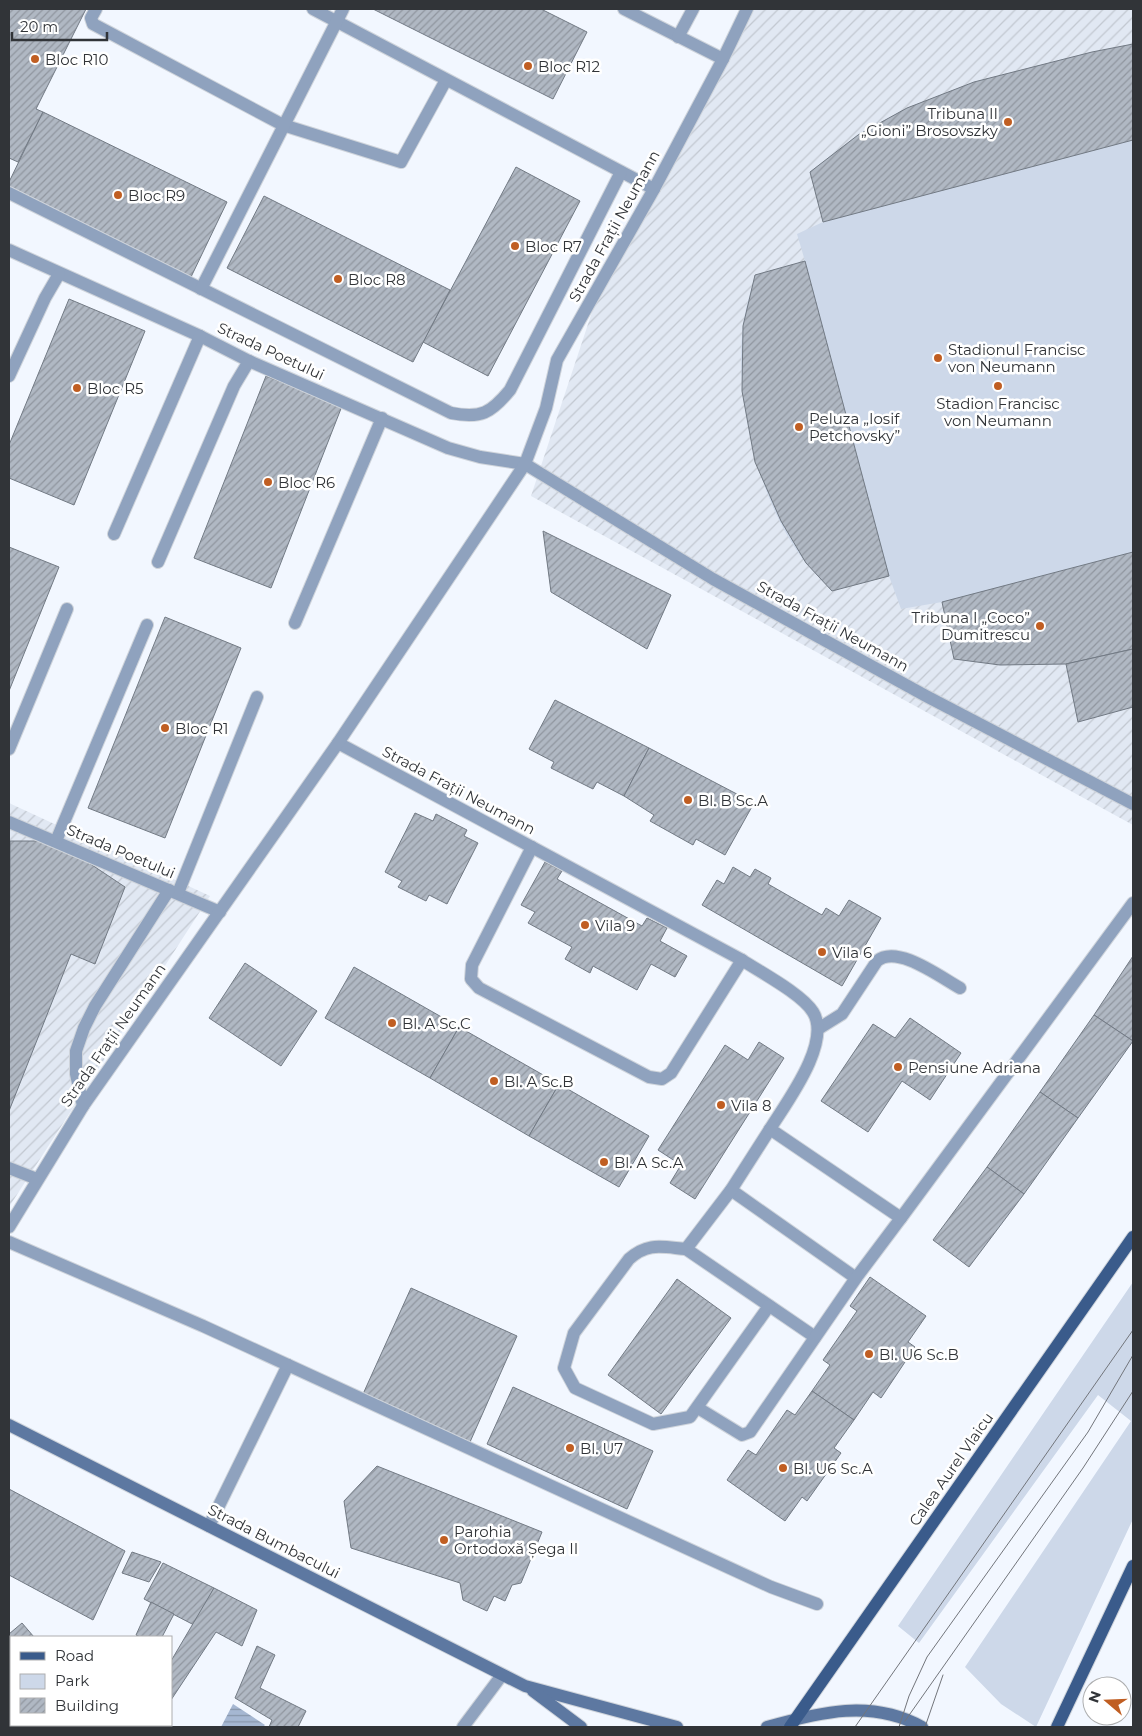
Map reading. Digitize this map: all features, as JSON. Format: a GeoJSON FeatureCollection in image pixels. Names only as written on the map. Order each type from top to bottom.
{"type":"FeatureCollection","features":[{"type":"Feature","properties":{"kind":"main road","name":"Calea Aurel Vlaicu"},"geometry":{"type":"LineString","coordinates":[[793,1723],[1133,1237]]}},
{"type":"Feature","properties":{"kind":"main road"},"geometry":{"type":"LineString","coordinates":[[1057,1727],[1133,1566]]}},
{"type":"Feature","properties":{"kind":"street"},"geometry":{"type":"LineString","coordinates":[[96,9],[90,21],[93,24],[283,125],[401,162],[446,80]]}},
{"type":"Feature","properties":{"kind":"street"},"geometry":{"type":"LineString","coordinates":[[313,9],[654,189]]}},
{"type":"Feature","properties":{"kind":"street"},"geometry":{"type":"LineString","coordinates":[[200,290],[343,9]]}},
{"type":"Feature","properties":{"kind":"street"},"geometry":{"type":"LineString","coordinates":[[624,9],[723,59]]}},
{"type":"Feature","properties":{"kind":"street"},"geometry":{"type":"LineString","coordinates":[[678,37],[693,9]]}},
{"type":"Feature","properties":{"kind":"street","name":"Strada Frații Neumann"},"geometry":{"type":"LineString","coordinates":[[9,1227],[83,1106],[338,743],[525,464],[546,408],[557,360],[654,189],[723,59],[747,9]]}},
{"type":"Feature","properties":{"kind":"street"},"geometry":{"type":"LineString","coordinates":[[9,193],[200,290],[451,413],[466,416],[481,415],[496,407],[510,390],[621,172]]}},
{"type":"Feature","properties":{"kind":"street","name":"Strada Poetului"},"geometry":{"type":"LineString","coordinates":[[9,250],[200,336],[249,361],[448,448],[480,457],[525,464]]}},
{"type":"Feature","properties":{"kind":"street"},"geometry":{"type":"LineString","coordinates":[[9,376],[45,298],[59,274]]}},
{"type":"Feature","properties":{"kind":"street"},"geometry":{"type":"LineString","coordinates":[[114,534],[200,336]]}},
{"type":"Feature","properties":{"kind":"street"},"geometry":{"type":"LineString","coordinates":[[158,562],[234,386],[249,361]]}},
{"type":"Feature","properties":{"kind":"street"},"geometry":{"type":"LineString","coordinates":[[295,623],[382,418]]}},
{"type":"Feature","properties":{"kind":"street","name":"Strada Frații Neumann"},"geometry":{"type":"LineString","coordinates":[[525,464],[713,579],[926,696],[1133,804]]}},
{"type":"Feature","properties":{"kind":"street"},"geometry":{"type":"LineString","coordinates":[[9,749],[67,609]]}},
{"type":"Feature","properties":{"kind":"street"},"geometry":{"type":"LineString","coordinates":[[56,841],[147,625]]}},
{"type":"Feature","properties":{"kind":"street"},"geometry":{"type":"LineString","coordinates":[[83,1106],[76,1074],[76,1052],[84,1028],[95,1006],[173,892],[257,697]]}},
{"type":"Feature","properties":{"kind":"street","name":"Strada Frații Neumann"},"geometry":{"type":"LineString","coordinates":[[338,743],[742,960],[801,1000],[813,1012],[818,1029]]}},
{"type":"Feature","properties":{"kind":"street","name":"Strada Poetului"},"geometry":{"type":"LineString","coordinates":[[9,822],[220,912]]}},
{"type":"Feature","properties":{"kind":"street"},"geometry":{"type":"LineString","coordinates":[[532,847],[472,965],[471,979],[479,988],[648,1077],[662,1079],[672,1073],[742,960]]}},
{"type":"Feature","properties":{"kind":"street"},"geometry":{"type":"LineString","coordinates":[[698,1408],[735,1432],[742,1435],[748,1434],[856,1278],[1133,903]]}},
{"type":"Feature","properties":{"kind":"street"},"geometry":{"type":"LineString","coordinates":[[686,1249],[731,1190],[770,1130],[805,1071],[815,1048],[818,1029],[842,1014],[877,961],[884,955],[906,958],[960,988]]}},
{"type":"Feature","properties":{"kind":"street"},"geometry":{"type":"LineString","coordinates":[[770,1130],[901,1218]]}},
{"type":"Feature","properties":{"kind":"street"},"geometry":{"type":"LineString","coordinates":[[9,1168],[37,1179]]}},
{"type":"Feature","properties":{"kind":"street"},"geometry":{"type":"LineString","coordinates":[[731,1190],[856,1278]]}},
{"type":"Feature","properties":{"kind":"street"},"geometry":{"type":"LineString","coordinates":[[9,1242],[288,1365],[647,1532],[788,1595],[817,1604]]}},
{"type":"Feature","properties":{"kind":"street"},"geometry":{"type":"LineString","coordinates":[[769,1306],[690,1417],[653,1424],[575,1388],[564,1368],[574,1333],[628,1259],[640,1249],[650,1247],[686,1249],[815,1337]]}},
{"type":"Feature","properties":{"kind":"street"},"geometry":{"type":"LineString","coordinates":[[210,1526],[288,1365]]}},
{"type":"Feature","properties":{"kind":"street","name":"Strada Bumbacului"},"geometry":{"type":"LineString","coordinates":[[9,1425],[524,1686],[581,1727]]}},
{"type":"Feature","properties":{"kind":"street"},"geometry":{"type":"LineString","coordinates":[[463,1727],[502,1675]]}},
{"type":"Feature","properties":{"kind":"street","name":"Strada Bumbacului"},"geometry":{"type":"LineString","coordinates":[[524,1686],[676,1727]]}},
{"type":"Feature","properties":{"kind":"street"},"geometry":{"type":"LineString","coordinates":[[767,1727],[793,1723],[837,1711],[864,1710],[896,1716],[922,1727]]}},
{"type":"Feature","properties":{"kind":"shaded area"},"geometry":{"type":"Polygon","coordinates":[[[746,9],[1133,9],[1133,825],[531,496],[596,300],[746,9]]]}},
{"type":"Feature","properties":{"kind":"shaded area"},"geometry":{"type":"Polygon","coordinates":[[[9,803],[210,896],[9,1207],[9,803]]]}},
{"type":"Feature","properties":{"kind":"shaded area"},"geometry":{"type":"Polygon","coordinates":[[[233,1704],[265,1725],[263,1727],[221,1727],[233,1704]]]}},
{"type":"Feature","properties":{"kind":"green space","name":"Stadionul Francisc von Neumann"},"geometry":{"type":"Polygon","coordinates":[[[1133,44],[1133,707],[1078,722],[1066,664],[1000,665],[954,659],[942,602],[901,609],[889,576],[832,591],[809,567],[789,539],[775,512],[763,482],[754,451],[742,386],[741,355],[743,326],[755,275],[805,261],[797,234],[823,222],[810,172],[858,135],[907,108],[974,82],[1092,52],[1133,44]]]}},
{"type":"Feature","properties":{"kind":"green space"},"geometry":{"type":"Polygon","coordinates":[[[1133,1282],[1133,1519],[1036,1727],[1001,1704],[965,1667],[1131,1421],[1098,1395],[919,1643],[898,1626],[1133,1282]]]}},
{"type":"Feature","properties":{"kind":"building","name":"Bloc R10"},"geometry":{"type":"Polygon","coordinates":[[[9,9],[86,9],[36,109],[43,112],[18,162],[9,158],[9,9]]]}},
{"type":"Feature","properties":{"kind":"building","name":"Bloc R12"},"geometry":{"type":"Polygon","coordinates":[[[373,9],[541,9],[587,32],[553,99],[373,9]]]}},
{"type":"Feature","properties":{"kind":"building","name":"Tribuna II „Gioni” Brosovszky"},"geometry":{"type":"Polygon","coordinates":[[[1133,44],[1133,140],[823,222],[810,172],[858,135],[907,108],[974,82],[1092,52],[1133,44]]]}},
{"type":"Feature","properties":{"kind":"building","name":"Bloc R9"},"geometry":{"type":"Polygon","coordinates":[[[43,112],[227,202],[191,277],[9,188],[9,182],[43,112]]]}},
{"type":"Feature","properties":{"kind":"building","name":"Bloc R7"},"geometry":{"type":"Polygon","coordinates":[[[516,167],[580,201],[488,376],[423,342],[516,167]]]}},
{"type":"Feature","properties":{"kind":"building","name":"Bloc R8"},"geometry":{"type":"Polygon","coordinates":[[[264,196],[450,290],[413,362],[227,268],[264,196]]]}},
{"type":"Feature","properties":{"kind":"building","name":"Peluza „Iosif Petchovsky”"},"geometry":{"type":"Polygon","coordinates":[[[805,261],[889,576],[832,591],[806,563],[781,521],[755,462],[742,391],[743,326],[755,275],[805,261]]]}},
{"type":"Feature","properties":{"kind":"building","name":"Bloc R5"},"geometry":{"type":"Polygon","coordinates":[[[69,299],[145,331],[74,505],[9,478],[9,445],[69,299]]]}},
{"type":"Feature","properties":{"kind":"building","name":"Bloc R6"},"geometry":{"type":"Polygon","coordinates":[[[266,376],[342,406],[271,588],[194,558],[266,376]]]}},
{"type":"Feature","properties":{"kind":"building"},"geometry":{"type":"Polygon","coordinates":[[[543,531],[671,595],[647,649],[551,592],[543,531]]]}},
{"type":"Feature","properties":{"kind":"building"},"geometry":{"type":"Polygon","coordinates":[[[9,547],[59,567],[9,691],[9,547]]]}},
{"type":"Feature","properties":{"kind":"building","name":"Tribuna I „Coco” Dumitrescu"},"geometry":{"type":"Polygon","coordinates":[[[1133,552],[1133,649],[1066,664],[1000,665],[954,659],[942,602],[1133,552]]]}},
{"type":"Feature","properties":{"kind":"building","name":"Bloc R1"},"geometry":{"type":"Polygon","coordinates":[[[165,617],[241,648],[165,838],[88,808],[165,617]]]}},
{"type":"Feature","properties":{"kind":"building"},"geometry":{"type":"Polygon","coordinates":[[[1133,649],[1133,707],[1078,722],[1066,664],[1133,649]]]}},
{"type":"Feature","properties":{"kind":"building"},"geometry":{"type":"Polygon","coordinates":[[[555,700],[649,748],[624,796],[597,782],[593,789],[551,768],[554,762],[529,749],[555,700]]]}},
{"type":"Feature","properties":{"kind":"building","name":"Bl. B Sc.A"},"geometry":{"type":"Polygon","coordinates":[[[649,748],[754,803],[725,855],[696,839],[693,845],[650,821],[654,815],[624,796],[649,748]]]}},
{"type":"Feature","properties":{"kind":"building"},"geometry":{"type":"Polygon","coordinates":[[[415,813],[433,821],[436,814],[467,830],[464,836],[478,843],[447,904],[429,895],[426,901],[398,887],[402,881],[385,872],[415,813]]]}},
{"type":"Feature","properties":{"kind":"building"},"geometry":{"type":"Polygon","coordinates":[[[10,841],[56,841],[125,887],[95,964],[71,954],[9,1111],[10,841]]]}},
{"type":"Feature","properties":{"kind":"building","name":"Vila 9"},"geometry":{"type":"Polygon","coordinates":[[[545,862],[562,871],[557,879],[642,926],[647,918],[667,928],[660,941],[687,956],[675,977],[651,964],[637,990],[593,966],[590,973],[565,959],[572,947],[528,923],[535,912],[521,905],[545,862]]]}},
{"type":"Feature","properties":{"kind":"building","name":"Vila 6"},"geometry":{"type":"Polygon","coordinates":[[[733,867],[750,877],[755,869],[771,878],[768,884],[822,915],[826,908],[839,916],[849,900],[881,918],[842,986],[702,905],[717,880],[724,884],[733,867]]]}},
{"type":"Feature","properties":{"kind":"building"},"geometry":{"type":"Polygon","coordinates":[[[1133,956],[1133,1041],[1094,1015],[1133,956]]]}},
{"type":"Feature","properties":{"kind":"building"},"geometry":{"type":"Polygon","coordinates":[[[245,963],[317,1011],[281,1066],[209,1018],[245,963]]]}},
{"type":"Feature","properties":{"kind":"building","name":"Bl. A Sc.C"},"geometry":{"type":"Polygon","coordinates":[[[354,967],[459,1027],[430,1078],[325,1018],[354,967]]]}},
{"type":"Feature","properties":{"kind":"building"},"geometry":{"type":"Polygon","coordinates":[[[1094,1015],[1133,1041],[1078,1118],[1040,1092],[1094,1015]]]}},
{"type":"Feature","properties":{"kind":"building","name":"Pensiune Adriana"},"geometry":{"type":"Polygon","coordinates":[[[910,1018],[961,1053],[930,1100],[902,1081],[868,1132],[821,1101],[873,1024],[895,1038],[910,1018]]]}},
{"type":"Feature","properties":{"kind":"building","name":"Bl. A Sc.B"},"geometry":{"type":"Polygon","coordinates":[[[459,1027],[559,1084],[529,1136],[430,1078],[459,1027]]]}},
{"type":"Feature","properties":{"kind":"building","name":"Vila 8"},"geometry":{"type":"Polygon","coordinates":[[[759,1042],[784,1058],[695,1199],[670,1183],[681,1165],[658,1150],[725,1045],[748,1060],[759,1042]]]}},
{"type":"Feature","properties":{"kind":"building","name":"Bl. A Sc.A"},"geometry":{"type":"Polygon","coordinates":[[[559,1084],[649,1136],[619,1187],[529,1136],[559,1084]]]}},
{"type":"Feature","properties":{"kind":"building"},"geometry":{"type":"Polygon","coordinates":[[[1040,1092],[1078,1118],[1024,1194],[987,1167],[1040,1092]]]}},
{"type":"Feature","properties":{"kind":"building"},"geometry":{"type":"Polygon","coordinates":[[[987,1167],[1024,1194],[969,1267],[933,1240],[987,1167]]]}},
{"type":"Feature","properties":{"kind":"building","name":"Bl. U6 Sc.B"},"geometry":{"type":"Polygon","coordinates":[[[870,1277],[926,1316],[908,1342],[915,1347],[881,1398],[873,1392],[854,1420],[812,1391],[830,1365],[823,1360],[857,1311],[850,1306],[870,1277]]]}},
{"type":"Feature","properties":{"kind":"building"},"geometry":{"type":"Polygon","coordinates":[[[677,1279],[731,1318],[661,1414],[608,1375],[677,1279]]]}},
{"type":"Feature","properties":{"kind":"building"},"geometry":{"type":"Polygon","coordinates":[[[411,1288],[517,1336],[470,1442],[363,1394],[411,1288]]]}},
{"type":"Feature","properties":{"kind":"building","name":"Bl. U7"},"geometry":{"type":"Polygon","coordinates":[[[513,1387],[653,1451],[627,1509],[487,1444],[513,1387]]]}},
{"type":"Feature","properties":{"kind":"building","name":"Bl. U6 Sc.A"},"geometry":{"type":"Polygon","coordinates":[[[812,1391],[854,1420],[834,1448],[841,1453],[807,1501],[802,1497],[785,1521],[727,1480],[748,1450],[756,1455],[787,1410],[795,1415],[812,1391]]]}},
{"type":"Feature","properties":{"kind":"building","name":"Parohia Ortodoxă Șega II"},"geometry":{"type":"Polygon","coordinates":[[[377,1466],[542,1532],[521,1583],[512,1585],[505,1601],[494,1596],[487,1611],[463,1600],[460,1583],[351,1548],[344,1501],[377,1466]]]}},
{"type":"Feature","properties":{"kind":"building"},"geometry":{"type":"Polygon","coordinates":[[[9,1489],[125,1551],[93,1620],[9,1575],[9,1489]]]}},
{"type":"Feature","properties":{"kind":"building"},"geometry":{"type":"Polygon","coordinates":[[[132,1552],[161,1562],[149,1582],[122,1573],[132,1552]]]}},
{"type":"Feature","properties":{"kind":"building"},"geometry":{"type":"Polygon","coordinates":[[[163,1563],[214,1588],[194,1625],[144,1599],[163,1563]]]}},
{"type":"Feature","properties":{"kind":"building"},"geometry":{"type":"Polygon","coordinates":[[[214,1588],[257,1610],[242,1646],[216,1632],[172,1698],[172,1659],[214,1588]]]}},
{"type":"Feature","properties":{"kind":"building"},"geometry":{"type":"Polygon","coordinates":[[[151,1602],[174,1614],[163,1636],[136,1635],[151,1602]]]}},
{"type":"Feature","properties":{"kind":"building"},"geometry":{"type":"Polygon","coordinates":[[[22,1623],[33,1636],[10,1636],[9,1676],[9,1634],[22,1623]]]}},
{"type":"Feature","properties":{"kind":"building"},"geometry":{"type":"Polygon","coordinates":[[[257,1646],[275,1655],[260,1688],[306,1711],[298,1727],[269,1727],[272,1720],[235,1698],[257,1646]]]}},
{"type":"Feature","properties":{"kind":"building"},"geometry":{"type":"Polygon","coordinates":[[[9,1676],[10,1726],[36,1726],[35,1727],[9,1727],[9,1676]]]}},
{"type":"Feature","properties":{"kind":"building"},"geometry":{"type":"Polygon","coordinates":[[[137,1726],[138,1727],[99,1727],[137,1726]]]}},
{"type":"Feature","properties":{"kind":"tram line"},"geometry":{"type":"LineString","coordinates":[[855,1727],[1133,1330]]}},
{"type":"Feature","properties":{"kind":"tram line"},"geometry":{"type":"LineString","coordinates":[[899,1727],[909,1696],[927,1657],[1088,1432],[1133,1355]]}},
{"type":"Feature","properties":{"kind":"tram line"},"geometry":{"type":"LineString","coordinates":[[905,1721],[1083,1468],[1133,1391]]}},
{"type":"Feature","properties":{"kind":"tram line"},"geometry":{"type":"LineString","coordinates":[[925,1727],[943,1675]]}},
{"type":"Feature","properties":{"kind":"place","name":"Bloc R10"},"geometry":{"type":"Point","coordinates":[35,59]}},
{"type":"Feature","properties":{"kind":"place","name":"Bloc R12"},"geometry":{"type":"Point","coordinates":[528,66]}},
{"type":"Feature","properties":{"kind":"place","name":"Tribuna II „Gioni” Brosovszky"},"geometry":{"type":"Point","coordinates":[1008,122]}},
{"type":"Feature","properties":{"kind":"place","name":"Bloc R9"},"geometry":{"type":"Point","coordinates":[118,195]}},
{"type":"Feature","properties":{"kind":"place","name":"Bloc R7"},"geometry":{"type":"Point","coordinates":[515,246]}},
{"type":"Feature","properties":{"kind":"place","name":"Bloc R8"},"geometry":{"type":"Point","coordinates":[338,279]}},
{"type":"Feature","properties":{"kind":"place","name":"Stadionul Francisc von Neumann"},"geometry":{"type":"Point","coordinates":[938,358]}},
{"type":"Feature","properties":{"kind":"place","name":"Stadion Francisc von Neumann"},"geometry":{"type":"Point","coordinates":[998,386]}},
{"type":"Feature","properties":{"kind":"place","name":"Bloc R5"},"geometry":{"type":"Point","coordinates":[77,388]}},
{"type":"Feature","properties":{"kind":"place","name":"Peluza „Iosif Petchovsky”"},"geometry":{"type":"Point","coordinates":[799,427]}},
{"type":"Feature","properties":{"kind":"place","name":"Bloc R6"},"geometry":{"type":"Point","coordinates":[268,482]}},
{"type":"Feature","properties":{"kind":"place","name":"Tribuna I „Coco” Dumitrescu"},"geometry":{"type":"Point","coordinates":[1040,626]}},
{"type":"Feature","properties":{"kind":"place","name":"Bloc R1"},"geometry":{"type":"Point","coordinates":[165,728]}},
{"type":"Feature","properties":{"kind":"place","name":"Bl. B Sc.A"},"geometry":{"type":"Point","coordinates":[688,800]}},
{"type":"Feature","properties":{"kind":"place","name":"Vila 9"},"geometry":{"type":"Point","coordinates":[585,925]}},
{"type":"Feature","properties":{"kind":"place","name":"Vila 6"},"geometry":{"type":"Point","coordinates":[822,952]}},
{"type":"Feature","properties":{"kind":"place","name":"Bl. A Sc.C"},"geometry":{"type":"Point","coordinates":[392,1023]}},
{"type":"Feature","properties":{"kind":"place","name":"Pensiune Adriana"},"geometry":{"type":"Point","coordinates":[898,1067]}},
{"type":"Feature","properties":{"kind":"place","name":"Bl. A Sc.B"},"geometry":{"type":"Point","coordinates":[494,1081]}},
{"type":"Feature","properties":{"kind":"place","name":"Vila 8"},"geometry":{"type":"Point","coordinates":[721,1105]}},
{"type":"Feature","properties":{"kind":"place","name":"Bl. A Sc.A"},"geometry":{"type":"Point","coordinates":[604,1162]}},
{"type":"Feature","properties":{"kind":"place","name":"Bl. U6 Sc.B"},"geometry":{"type":"Point","coordinates":[869,1354]}},
{"type":"Feature","properties":{"kind":"place","name":"Bl. U7"},"geometry":{"type":"Point","coordinates":[570,1448]}},
{"type":"Feature","properties":{"kind":"place","name":"Bl. U6 Sc.A"},"geometry":{"type":"Point","coordinates":[783,1468]}},
{"type":"Feature","properties":{"kind":"place","name":"Parohia Ortodoxă Șega II"},"geometry":{"type":"Point","coordinates":[444,1540]}}]}
